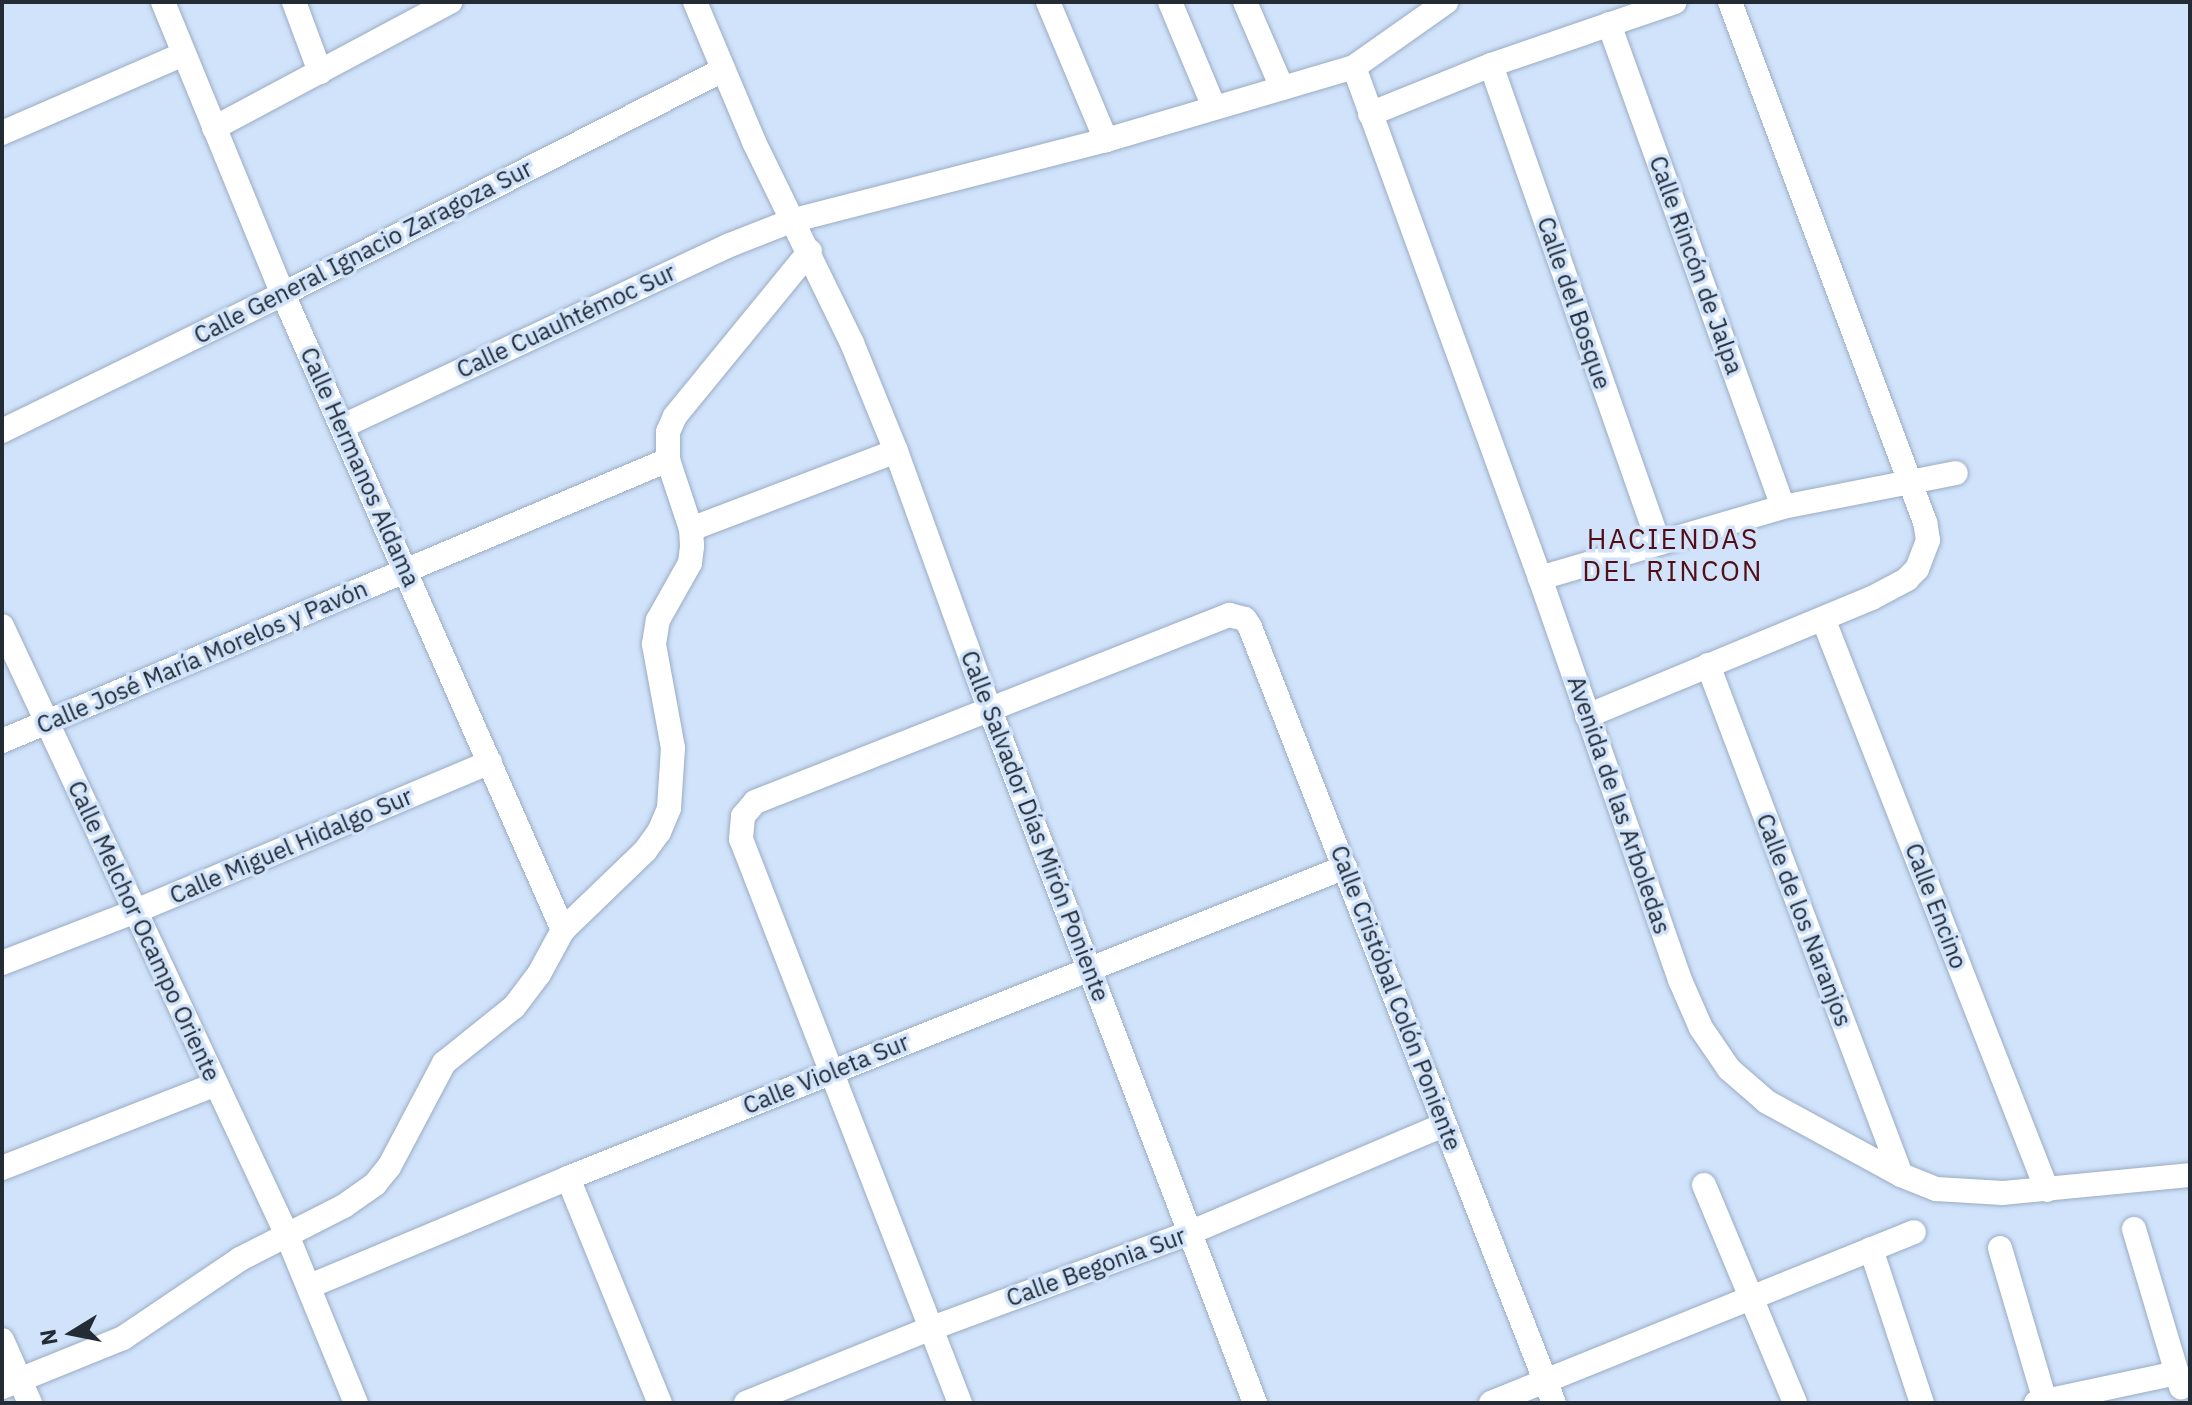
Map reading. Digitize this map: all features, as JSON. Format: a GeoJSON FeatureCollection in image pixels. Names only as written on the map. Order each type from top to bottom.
{"type":"FeatureCollection","features":[{"type":"Feature","properties":{"kind":"street","name":"Calle Hermanos Aldama"},"geometry":{"type":"LineString","coordinates":[[163,2],[283,294],[563,930]]}},
{"type":"Feature","properties":{"kind":"street"},"geometry":{"type":"LineString","coordinates":[[294,2],[320,72]]}},
{"type":"Feature","properties":{"kind":"street","name":"Calle Salvador Días Mirón Poniente"},"geometry":{"type":"LineString","coordinates":[[695,2],[722,70],[791,221],[810,251],[896,451],[990,710],[1255,1403]]}},
{"type":"Feature","properties":{"kind":"street"},"geometry":{"type":"LineString","coordinates":[[1048,2],[1106,140]]}},
{"type":"Feature","properties":{"kind":"street"},"geometry":{"type":"LineString","coordinates":[[1170,2],[1214,107]]}},
{"type":"Feature","properties":{"kind":"street"},"geometry":{"type":"LineString","coordinates":[[1245,2],[1282,88]]}},
{"type":"Feature","properties":{"kind":"street","name":"Calle Cuauhtémoc Sur"},"geometry":{"type":"LineString","coordinates":[[343,426],[730,245],[791,221],[1106,140],[1354,67],[1446,2]]}},
{"type":"Feature","properties":{"kind":"street"},"geometry":{"type":"LineString","coordinates":[[1370,114],[1491,65],[1675,2]]}},
{"type":"Feature","properties":{"kind":"street"},"geometry":{"type":"LineString","coordinates":[[1587,716],[1824,621],[1907,579],[1924,557],[1928,540],[1925,522],[1730,2]]}},
{"type":"Feature","properties":{"kind":"street"},"geometry":{"type":"LineString","coordinates":[[214,128],[437,5]]}},
{"type":"Feature","properties":{"kind":"street","name":"Calle Rincón de Jalpa"},"geometry":{"type":"LineString","coordinates":[[1609,24],[1783,507]]}},
{"type":"Feature","properties":{"kind":"street"},"geometry":{"type":"LineString","coordinates":[[2,133],[184,54]]}},
{"type":"Feature","properties":{"kind":"street","name":"Calle del Bosque"},"geometry":{"type":"LineString","coordinates":[[1491,65],[1658,541]]}},
{"type":"Feature","properties":{"kind":"street","name":"Avenida de las Arboledas"},"geometry":{"type":"LineString","coordinates":[[1354,67],[1540,578],[1680,980],[1701,1028],[1729,1069],[1767,1102],[1901,1175],[1936,1189],[1969,1193],[2047,1190],[2190,1175]]}},
{"type":"Feature","properties":{"kind":"street","name":"Calle General Ignacio Zaragoza Sur"},"geometry":{"type":"LineString","coordinates":[[2,431],[283,294],[722,70]]}},
{"type":"Feature","properties":{"kind":"street"},"geometry":{"type":"LineString","coordinates":[[2,1340],[18,1390],[123,1338],[240,1259],[344,1206],[375,1184],[389,1167],[444,1063],[514,1007],[539,974],[563,930],[645,851],[659,832],[669,808],[673,748],[654,644],[658,620],[690,563],[691,529],[668,460],[668,432],[675,416],[810,251]]}},
{"type":"Feature","properties":{"kind":"street"},"geometry":{"type":"LineString","coordinates":[[691,529],[896,451]]}},
{"type":"Feature","properties":{"kind":"street","name":"Calle José María Morelos y Pavón"},"geometry":{"type":"LineString","coordinates":[[2,741],[668,460]]}},
{"type":"Feature","properties":{"kind":"street"},"geometry":{"type":"LineString","coordinates":[[1540,578],[1658,541],[1783,507],[1956,473]]}},
{"type":"Feature","properties":{"kind":"street","name":"Calle Cristóbal Colón Poniente"},"geometry":{"type":"LineString","coordinates":[[990,710],[1219,618],[1238,616],[1250,627],[1550,1392]]}},
{"type":"Feature","properties":{"kind":"street","name":"Calle Encino"},"geometry":{"type":"LineString","coordinates":[[1824,621],[2047,1190]]}},
{"type":"Feature","properties":{"kind":"street","name":"Calle Melchor Ocampo Oriente"},"geometry":{"type":"LineString","coordinates":[[2,626],[287,1235],[356,1403]]}},
{"type":"Feature","properties":{"kind":"street","name":"Calle de los Naranjos"},"geometry":{"type":"LineString","coordinates":[[1708,665],[1901,1175]]}},
{"type":"Feature","properties":{"kind":"street"},"geometry":{"type":"LineString","coordinates":[[960,1403],[741,839],[743,816],[755,802],[990,710]]}},
{"type":"Feature","properties":{"kind":"street","name":"Calle Miguel Hidalgo Sur"},"geometry":{"type":"LineString","coordinates":[[2,963],[136,911],[490,762]]}},
{"type":"Feature","properties":{"kind":"street","name":"Calle Violeta Sur"},"geometry":{"type":"LineString","coordinates":[[310,1286],[832,1071],[1345,867]]}},
{"type":"Feature","properties":{"kind":"street"},"geometry":{"type":"LineString","coordinates":[[2,1168],[216,1084]]}},
{"type":"Feature","properties":{"kind":"street","name":"Calle Begonia Sur"},"geometry":{"type":"LineString","coordinates":[[746,1403],[932,1328],[1189,1233],[1443,1125]]}},
{"type":"Feature","properties":{"kind":"street"},"geometry":{"type":"LineString","coordinates":[[568,1178],[660,1403]]}},
{"type":"Feature","properties":{"kind":"street"},"geometry":{"type":"LineString","coordinates":[[1704,1185],[1795,1403]]}},
{"type":"Feature","properties":{"kind":"street"},"geometry":{"type":"LineString","coordinates":[[2000,1248],[2040,1402],[2179,1386],[2134,1229]]}},
{"type":"Feature","properties":{"kind":"street"},"geometry":{"type":"LineString","coordinates":[[1491,1403],[1550,1392],[1751,1297],[1914,1232]]}},
{"type":"Feature","properties":{"kind":"street"},"geometry":{"type":"LineString","coordinates":[[1871,1249],[1922,1403]]}},
{"type":"Feature","properties":{"kind":"district","name":"HACIENDAS DEL RINCON"},"geometry":{"type":"Point","coordinates":[1673,555]}}]}
